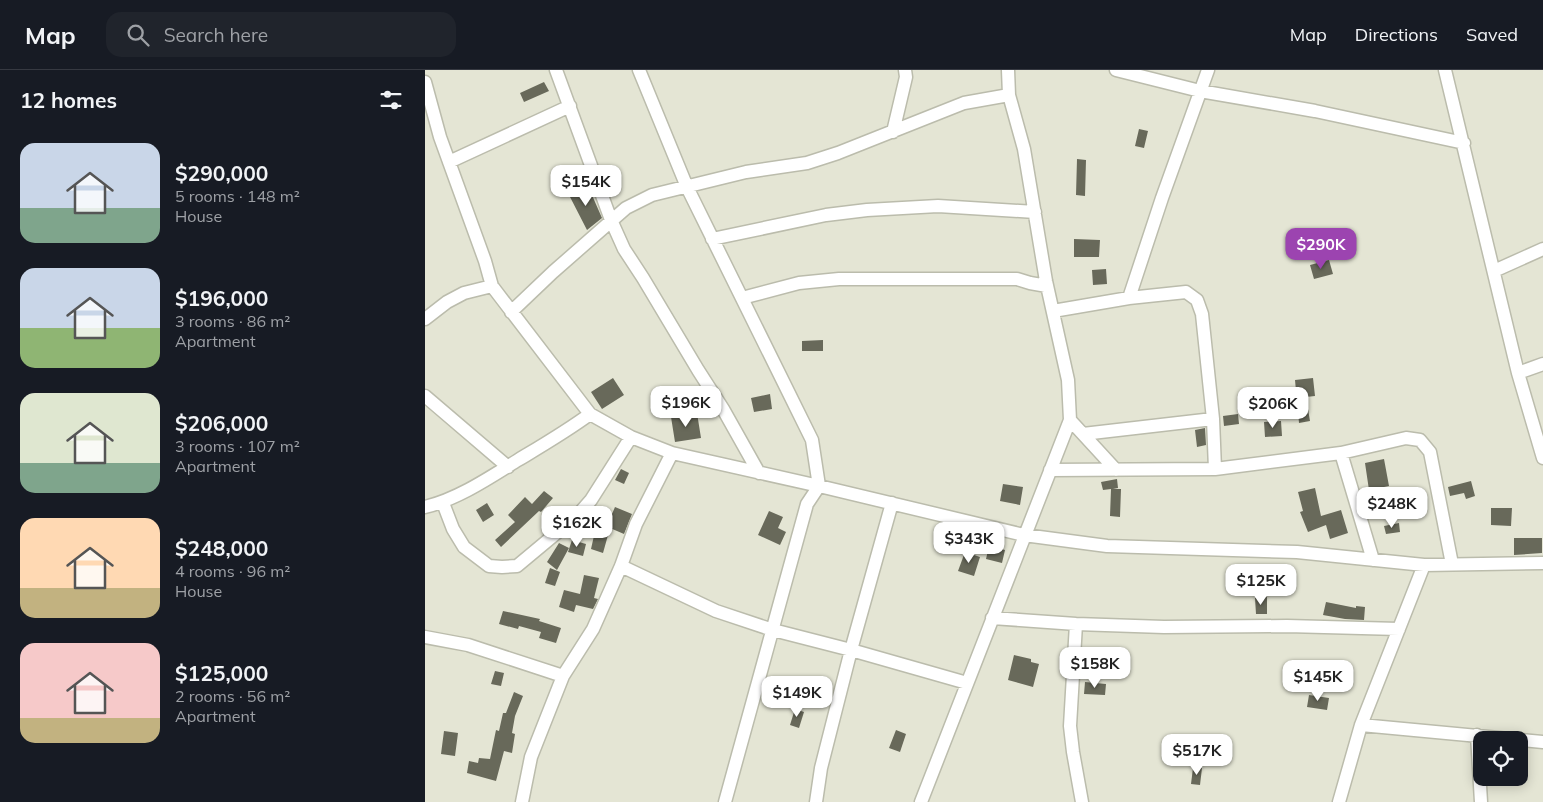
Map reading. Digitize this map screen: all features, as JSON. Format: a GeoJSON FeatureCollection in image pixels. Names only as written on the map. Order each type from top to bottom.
{"type":"FeatureCollection","features":[{"type":"Feature","properties":{"kind":"street"},"geometry":{"type":"LineString","coordinates":[[556,70],[611,220],[624,249],[723,409],[759,473]]}},
{"type":"Feature","properties":{"kind":"street"},"geometry":{"type":"LineString","coordinates":[[639,70],[687,187],[813,440],[819,486],[807,504],[725,802]]}},
{"type":"Feature","properties":{"kind":"street"},"geometry":{"type":"LineString","coordinates":[[893,132],[905,70]]}},
{"type":"Feature","properties":{"kind":"street"},"geometry":{"type":"LineString","coordinates":[[921,802],[1070,420],[1068,380],[1047,286],[1024,149],[1009,95],[1008,70]]}},
{"type":"Feature","properties":{"kind":"street"},"geometry":{"type":"LineString","coordinates":[[1116,70],[1200,91],[1315,111],[1464,143]]}},
{"type":"Feature","properties":{"kind":"street"},"geometry":{"type":"LineString","coordinates":[[1129,298],[1162,198],[1208,70]]}},
{"type":"Feature","properties":{"kind":"street"},"geometry":{"type":"LineString","coordinates":[[1445,70],[1518,373],[1543,458]]}},
{"type":"Feature","properties":{"kind":"street"},"geometry":{"type":"LineString","coordinates":[[425,82],[440,137],[485,261],[491,286],[590,414],[631,437],[672,453],[1025,535],[1107,546],[1297,552],[1424,565],[1543,563]]}},
{"type":"Feature","properties":{"kind":"street"},"geometry":{"type":"LineString","coordinates":[[511,312],[611,220],[626,208],[652,195],[746,172],[807,163],[893,132],[964,103],[1009,95]]}},
{"type":"Feature","properties":{"kind":"street"},"geometry":{"type":"LineString","coordinates":[[449,162],[570,106]]}},
{"type":"Feature","properties":{"kind":"street"},"geometry":{"type":"LineString","coordinates":[[712,239],[820,217],[867,210],[938,206],[1035,212]]}},
{"type":"Feature","properties":{"kind":"street"},"geometry":{"type":"LineString","coordinates":[[1494,272],[1543,249]]}},
{"type":"Feature","properties":{"kind":"street"},"geometry":{"type":"LineString","coordinates":[[742,298],[799,283],[839,279],[1017,279],[1047,286]]}},
{"type":"Feature","properties":{"kind":"street"},"geometry":{"type":"LineString","coordinates":[[425,320],[447,302],[464,293],[491,286]]}},
{"type":"Feature","properties":{"kind":"street"},"geometry":{"type":"LineString","coordinates":[[1053,311],[1129,298],[1185,292],[1197,300],[1202,314],[1213,419],[1215,468]]}},
{"type":"Feature","properties":{"kind":"street"},"geometry":{"type":"LineString","coordinates":[[1518,373],[1543,364]]}},
{"type":"Feature","properties":{"kind":"street"},"geometry":{"type":"LineString","coordinates":[[425,396],[508,467]]}},
{"type":"Feature","properties":{"kind":"street"},"geometry":{"type":"LineString","coordinates":[[425,507],[443,503],[508,467],[569,430],[590,414]]}},
{"type":"Feature","properties":{"kind":"street"},"geometry":{"type":"LineString","coordinates":[[1083,434],[1213,419]]}},
{"type":"Feature","properties":{"kind":"street"},"geometry":{"type":"LineString","coordinates":[[1070,420],[1116,470]]}},
{"type":"Feature","properties":{"kind":"street"},"geometry":{"type":"LineString","coordinates":[[443,503],[453,529],[465,547],[489,566],[517,566],[577,516],[591,500],[631,437]]}},
{"type":"Feature","properties":{"kind":"street"},"geometry":{"type":"LineString","coordinates":[[1050,470],[1215,468],[1341,454],[1406,438],[1421,440],[1430,452],[1452,564]]}},
{"type":"Feature","properties":{"kind":"street"},"geometry":{"type":"LineString","coordinates":[[522,802],[531,757],[563,676],[593,629],[621,566],[636,524],[672,453]]}},
{"type":"Feature","properties":{"kind":"street"},"geometry":{"type":"LineString","coordinates":[[1341,454],[1373,560]]}},
{"type":"Feature","properties":{"kind":"street"},"geometry":{"type":"LineString","coordinates":[[816,802],[821,768],[851,650],[892,503]]}},
{"type":"Feature","properties":{"kind":"street"},"geometry":{"type":"LineString","coordinates":[[1339,802],[1361,725],[1424,565]]}},
{"type":"Feature","properties":{"kind":"street"},"geometry":{"type":"LineString","coordinates":[[621,566],[716,611],[773,630],[967,683]]}},
{"type":"Feature","properties":{"kind":"street"},"geometry":{"type":"LineString","coordinates":[[992,618],[1076,624],[1163,627],[1287,626],[1399,629]]}},
{"type":"Feature","properties":{"kind":"street"},"geometry":{"type":"LineString","coordinates":[[1076,624],[1071,726],[1073,752],[1082,802]]}},
{"type":"Feature","properties":{"kind":"street"},"geometry":{"type":"LineString","coordinates":[[425,637],[468,645],[563,676]]}},
{"type":"Feature","properties":{"kind":"street"},"geometry":{"type":"LineString","coordinates":[[1361,725],[1473,735]]}},
{"type":"Feature","properties":{"kind":"street"},"geometry":{"type":"LineString","coordinates":[[1528,740],[1543,742]]}},
{"type":"Feature","properties":{"kind":"street"},"geometry":{"type":"LineString","coordinates":[[1480,786],[1481,802]]}},
{"type":"Feature","properties":{"kind":"building"},"geometry":{"type":"Polygon","coordinates":[[[544,82],[549,91],[524,102],[520,93],[544,82]]]}},
{"type":"Feature","properties":{"kind":"building"},"geometry":{"type":"Polygon","coordinates":[[[1139,129],[1148,131],[1144,148],[1135,146],[1139,129]]]}},
{"type":"Feature","properties":{"kind":"building"},"geometry":{"type":"Polygon","coordinates":[[[1077,159],[1086,160],[1085,196],[1076,195],[1077,159]]]}},
{"type":"Feature","properties":{"kind":"building"},"geometry":{"type":"Polygon","coordinates":[[[588,186],[602,218],[587,230],[569,195],[588,186]]]}},
{"type":"Feature","properties":{"kind":"building"},"geometry":{"type":"Polygon","coordinates":[[[1074,239],[1100,240],[1099,257],[1074,257],[1074,239]]]}},
{"type":"Feature","properties":{"kind":"building"},"geometry":{"type":"Polygon","coordinates":[[[1329,260],[1333,274],[1314,279],[1310,265],[1329,260]]]}},
{"type":"Feature","properties":{"kind":"building"},"geometry":{"type":"Polygon","coordinates":[[[1106,269],[1107,284],[1093,285],[1092,270],[1106,269]]]}},
{"type":"Feature","properties":{"kind":"building"},"geometry":{"type":"Polygon","coordinates":[[[823,340],[823,351],[802,351],[802,341],[823,340]]]}},
{"type":"Feature","properties":{"kind":"building"},"geometry":{"type":"Polygon","coordinates":[[[613,378],[624,395],[602,409],[591,392],[613,378]]]}},
{"type":"Feature","properties":{"kind":"building"},"geometry":{"type":"Polygon","coordinates":[[[1313,378],[1315,396],[1306,397],[1310,421],[1299,423],[1295,380],[1313,378]]]}},
{"type":"Feature","properties":{"kind":"building"},"geometry":{"type":"Polygon","coordinates":[[[770,394],[772,409],[754,412],[751,398],[770,394]]]}},
{"type":"Feature","properties":{"kind":"building"},"geometry":{"type":"Polygon","coordinates":[[[697,413],[701,438],[675,442],[671,417],[697,413]]]}},
{"type":"Feature","properties":{"kind":"building"},"geometry":{"type":"Polygon","coordinates":[[[1238,414],[1239,424],[1224,426],[1223,416],[1238,414]]]}},
{"type":"Feature","properties":{"kind":"building"},"geometry":{"type":"Polygon","coordinates":[[[1281,421],[1282,436],[1265,437],[1264,422],[1281,421]]]}},
{"type":"Feature","properties":{"kind":"building"},"geometry":{"type":"Polygon","coordinates":[[[1205,428],[1206,445],[1197,447],[1195,430],[1205,428]]]}},
{"type":"Feature","properties":{"kind":"building"},"geometry":{"type":"Polygon","coordinates":[[[1384,459],[1389,486],[1369,490],[1365,463],[1384,459]]]}},
{"type":"Feature","properties":{"kind":"building"},"geometry":{"type":"Polygon","coordinates":[[[621,469],[629,473],[624,484],[615,480],[621,469]]]}},
{"type":"Feature","properties":{"kind":"building"},"geometry":{"type":"Polygon","coordinates":[[[1117,479],[1118,488],[1113,489],[1121,489],[1120,517],[1110,516],[1111,489],[1103,490],[1101,482],[1117,479]]]}},
{"type":"Feature","properties":{"kind":"building"},"geometry":{"type":"Polygon","coordinates":[[[1471,481],[1475,496],[1466,499],[1464,493],[1450,496],[1448,487],[1471,481]]]}},
{"type":"Feature","properties":{"kind":"building"},"geometry":{"type":"Polygon","coordinates":[[[1003,484],[1023,487],[1020,505],[1000,501],[1003,484]]]}},
{"type":"Feature","properties":{"kind":"building"},"geometry":{"type":"Polygon","coordinates":[[[1315,488],[1321,516],[1341,510],[1348,533],[1330,539],[1326,525],[1308,532],[1300,512],[1303,511],[1298,492],[1315,488]]]}},
{"type":"Feature","properties":{"kind":"building"},"geometry":{"type":"Polygon","coordinates":[[[544,491],[553,498],[541,512],[539,511],[501,547],[495,540],[515,522],[508,515],[525,497],[532,504],[544,491]]]}},
{"type":"Feature","properties":{"kind":"building"},"geometry":{"type":"Polygon","coordinates":[[[487,503],[494,515],[483,522],[476,510],[487,503]]]}},
{"type":"Feature","properties":{"kind":"building"},"geometry":{"type":"Polygon","coordinates":[[[615,507],[632,514],[624,534],[610,528],[603,553],[591,549],[598,518],[609,521],[615,507]]]}},
{"type":"Feature","properties":{"kind":"building"},"geometry":{"type":"Polygon","coordinates":[[[1491,508],[1512,508],[1511,526],[1491,525],[1491,508]]]}},
{"type":"Feature","properties":{"kind":"building"},"geometry":{"type":"Polygon","coordinates":[[[769,511],[783,517],[778,528],[786,532],[780,545],[758,535],[769,511]]]}},
{"type":"Feature","properties":{"kind":"building"},"geometry":{"type":"Polygon","coordinates":[[[1399,523],[1400,532],[1386,534],[1384,526],[1399,523]]]}},
{"type":"Feature","properties":{"kind":"building"},"geometry":{"type":"Polygon","coordinates":[[[1514,538],[1542,538],[1542,553],[1514,555],[1514,538]]]}},
{"type":"Feature","properties":{"kind":"building"},"geometry":{"type":"Polygon","coordinates":[[[572,540],[586,544],[583,556],[568,552],[572,540]]]}},
{"type":"Feature","properties":{"kind":"building"},"geometry":{"type":"Polygon","coordinates":[[[559,543],[569,548],[557,570],[547,562],[559,543]]]}},
{"type":"Feature","properties":{"kind":"building"},"geometry":{"type":"Polygon","coordinates":[[[989,546],[1005,550],[1002,563],[986,559],[989,546]]]}},
{"type":"Feature","properties":{"kind":"building"},"geometry":{"type":"Polygon","coordinates":[[[965,552],[980,557],[974,576],[958,571],[965,552]]]}},
{"type":"Feature","properties":{"kind":"building"},"geometry":{"type":"Polygon","coordinates":[[[550,568],[560,572],[555,586],[545,583],[550,568]]]}},
{"type":"Feature","properties":{"kind":"building"},"geometry":{"type":"Polygon","coordinates":[[[584,575],[599,578],[594,598],[598,599],[593,609],[576,605],[574,612],[559,607],[564,590],[580,594],[584,575]]]}},
{"type":"Feature","properties":{"kind":"building"},"geometry":{"type":"Polygon","coordinates":[[[1267,597],[1267,614],[1256,614],[1255,598],[1267,597]]]}},
{"type":"Feature","properties":{"kind":"building"},"geometry":{"type":"Polygon","coordinates":[[[1326,602],[1356,608],[1356,606],[1365,607],[1364,620],[1323,615],[1326,602]]]}},
{"type":"Feature","properties":{"kind":"building"},"geometry":{"type":"Polygon","coordinates":[[[503,611],[540,619],[539,621],[561,628],[556,643],[539,638],[541,632],[519,626],[518,629],[499,624],[503,611]]]}},
{"type":"Feature","properties":{"kind":"building"},"geometry":{"type":"Polygon","coordinates":[[[1014,655],[1031,659],[1031,662],[1039,664],[1033,687],[1008,680],[1014,655]]]}},
{"type":"Feature","properties":{"kind":"building"},"geometry":{"type":"Polygon","coordinates":[[[495,671],[504,673],[501,686],[491,684],[495,671]]]}},
{"type":"Feature","properties":{"kind":"building"},"geometry":{"type":"Polygon","coordinates":[[[1085,682],[1106,684],[1105,695],[1084,694],[1085,682]]]}},
{"type":"Feature","properties":{"kind":"building"},"geometry":{"type":"Polygon","coordinates":[[[514,692],[523,696],[515,716],[512,733],[515,734],[512,753],[504,751],[496,781],[467,773],[469,761],[478,763],[479,758],[490,759],[496,730],[499,731],[503,713],[506,713],[514,692]]]}},
{"type":"Feature","properties":{"kind":"building"},"geometry":{"type":"Polygon","coordinates":[[[1309,695],[1329,698],[1327,710],[1307,707],[1309,695]]]}},
{"type":"Feature","properties":{"kind":"building"},"geometry":{"type":"Polygon","coordinates":[[[795,709],[804,712],[799,728],[790,725],[795,709]]]}},
{"type":"Feature","properties":{"kind":"building"},"geometry":{"type":"Polygon","coordinates":[[[896,730],[906,734],[900,752],[889,748],[896,730]]]}},
{"type":"Feature","properties":{"kind":"building"},"geometry":{"type":"Polygon","coordinates":[[[444,731],[458,733],[455,756],[441,754],[444,731]]]}},
{"type":"Feature","properties":{"kind":"building"},"geometry":{"type":"Polygon","coordinates":[[[1193,768],[1202,768],[1200,785],[1191,784],[1193,768]]]}}]}
